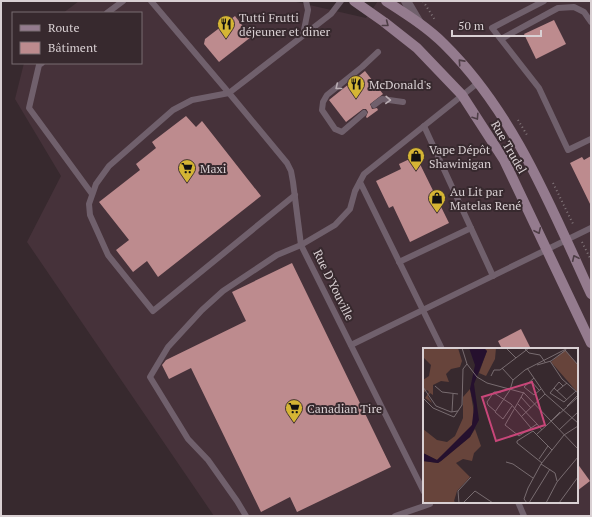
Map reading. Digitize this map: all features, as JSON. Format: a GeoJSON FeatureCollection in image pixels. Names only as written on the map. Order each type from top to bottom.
{"type":"FeatureCollection","features":[{"type":"Feature","properties":{"kind":"main road","name":"Rue Trudel"},"geometry":{"type":"LineString","coordinates":[[354,1],[417,48],[462,95],[504,160],[591,343]]}},
{"type":"Feature","properties":{"kind":"main road","name":"Rue Trudel"},"geometry":{"type":"LineString","coordinates":[[386,1],[419,23],[444,44],[479,82],[523,150],[591,294]]}},
{"type":"Feature","properties":{"kind":"street"},"geometry":{"type":"LineString","coordinates":[[406,1],[419,23]]}},
{"type":"Feature","properties":{"kind":"lane"},"geometry":{"type":"LineString","coordinates":[[108,12],[123,1]]}},
{"type":"Feature","properties":{"kind":"lane","name":"Rue D'Youville"},"geometry":{"type":"LineString","coordinates":[[151,1],[230,92],[287,163],[291,171],[301,245],[423,490]]}},
{"type":"Feature","properties":{"kind":"lane"},"geometry":{"type":"LineString","coordinates":[[303,35],[308,10],[306,1]]}},
{"type":"Feature","properties":{"kind":"lane"},"geometry":{"type":"LineString","coordinates":[[295,196],[153,311],[108,255],[90,215],[89,204],[96,184],[109,166],[173,110],[192,100],[230,92],[331,14],[341,1]]}},
{"type":"Feature","properties":{"kind":"lane"},"geometry":{"type":"LineString","coordinates":[[544,1],[492,28],[539,88],[568,150],[591,139]]}},
{"type":"Feature","properties":{"kind":"lane"},"geometry":{"type":"LineString","coordinates":[[501,39],[558,8],[574,7],[584,12],[591,22]]}},
{"type":"Feature","properties":{"kind":"lane"},"geometry":{"type":"LineString","coordinates":[[364,113],[342,132],[335,129],[322,110],[323,102],[327,95],[378,52]]}},
{"type":"Feature","properties":{"kind":"lane"},"geometry":{"type":"LineString","coordinates":[[40,64],[29,108],[92,194]]}},
{"type":"Feature","properties":{"kind":"lane"},"geometry":{"type":"LineString","coordinates":[[246,516],[212,466],[188,439],[150,377],[168,346],[202,310],[223,291],[277,255],[301,245],[335,224],[350,209],[355,191],[364,174],[479,82]]}},
{"type":"Feature","properties":{"kind":"lane"},"geometry":{"type":"LineString","coordinates":[[374,105],[382,99],[403,102]]}},
{"type":"Feature","properties":{"kind":"lane"},"geometry":{"type":"LineString","coordinates":[[424,126],[493,276]]}},
{"type":"Feature","properties":{"kind":"lane"},"geometry":{"type":"LineString","coordinates":[[360,182],[442,348]]}},
{"type":"Feature","properties":{"kind":"lane"},"geometry":{"type":"LineString","coordinates":[[399,262],[471,228]]}},
{"type":"Feature","properties":{"kind":"lane"},"geometry":{"type":"LineString","coordinates":[[351,345],[591,228]]}},
{"type":"Feature","properties":{"kind":"lane"},"geometry":{"type":"LineString","coordinates":[[395,516],[431,503]]}},
{"type":"Feature","properties":{"kind":"lane"},"geometry":{"type":"LineString","coordinates":[[518,503],[524,516]]}},
{"type":"Feature","properties":{"kind":"path"},"geometry":{"type":"LineString","coordinates":[[585,248],[591,260]]}},
{"type":"Feature","properties":{"kind":"shaded area"},"geometry":{"type":"Polygon","coordinates":[[[79,1],[292,1],[366,18],[378,1],[591,1],[591,516],[214,516],[27,242],[61,176],[15,99],[24,64],[142,64],[142,12],[64,12],[79,1]]]}},
{"type":"Feature","properties":{"kind":"building"},"geometry":{"type":"Polygon","coordinates":[[[235,16],[251,37],[219,62],[204,44],[205,39],[235,16]]]}},
{"type":"Feature","properties":{"kind":"building"},"geometry":{"type":"Polygon","coordinates":[[[554,20],[566,44],[536,59],[524,34],[554,20]]]}},
{"type":"Feature","properties":{"kind":"building"},"geometry":{"type":"Polygon","coordinates":[[[365,71],[383,94],[370,104],[372,109],[377,108],[378,110],[367,118],[368,112],[366,109],[363,109],[346,122],[329,100],[365,71]]]}},
{"type":"Feature","properties":{"kind":"building","name":"Maxi"},"geometry":{"type":"Polygon","coordinates":[[[186,116],[196,127],[202,121],[261,196],[158,277],[147,261],[133,272],[116,250],[129,240],[99,202],[140,170],[136,164],[156,148],[152,142],[186,116]]]}},
{"type":"Feature","properties":{"kind":"building"},"geometry":{"type":"Polygon","coordinates":[[[416,156],[449,223],[410,242],[393,206],[389,208],[376,181],[401,169],[399,164],[416,156]]]}},
{"type":"Feature","properties":{"kind":"building"},"geometry":{"type":"Polygon","coordinates":[[[591,156],[591,206],[570,163],[582,157],[584,160],[591,156]]]}},
{"type":"Feature","properties":{"kind":"building","name":"Canadian Tire"},"geometry":{"type":"Polygon","coordinates":[[[292,263],[391,467],[297,512],[290,497],[261,512],[191,368],[169,379],[162,365],[166,360],[246,321],[232,292],[292,263]]]}},
{"type":"Feature","properties":{"kind":"building"},"geometry":{"type":"Polygon","coordinates":[[[521,329],[530,348],[502,348],[498,341],[521,329]]]}},
{"type":"Feature","properties":{"kind":"building"},"geometry":{"type":"Polygon","coordinates":[[[578,464],[590,481],[578,490],[578,464]]]}},
{"type":"Feature","properties":{"kind":"place","name":"Tutti Frutti déjeuner et diner"},"geometry":{"type":"Point","coordinates":[226,39]}},
{"type":"Feature","properties":{"kind":"place","name":"McDonald's"},"geometry":{"type":"Point","coordinates":[356,99]}},
{"type":"Feature","properties":{"kind":"place","name":"Vape Dépôt Shawinigan"},"geometry":{"type":"Point","coordinates":[416,171]}},
{"type":"Feature","properties":{"kind":"place","name":"Maxi"},"geometry":{"type":"Point","coordinates":[187,183]}},
{"type":"Feature","properties":{"kind":"place","name":"Au Lit par Matelas René"},"geometry":{"type":"Point","coordinates":[437,213]}},
{"type":"Feature","properties":{"kind":"place","name":"Canadian Tire"},"geometry":{"type":"Point","coordinates":[294,423]}}]}
